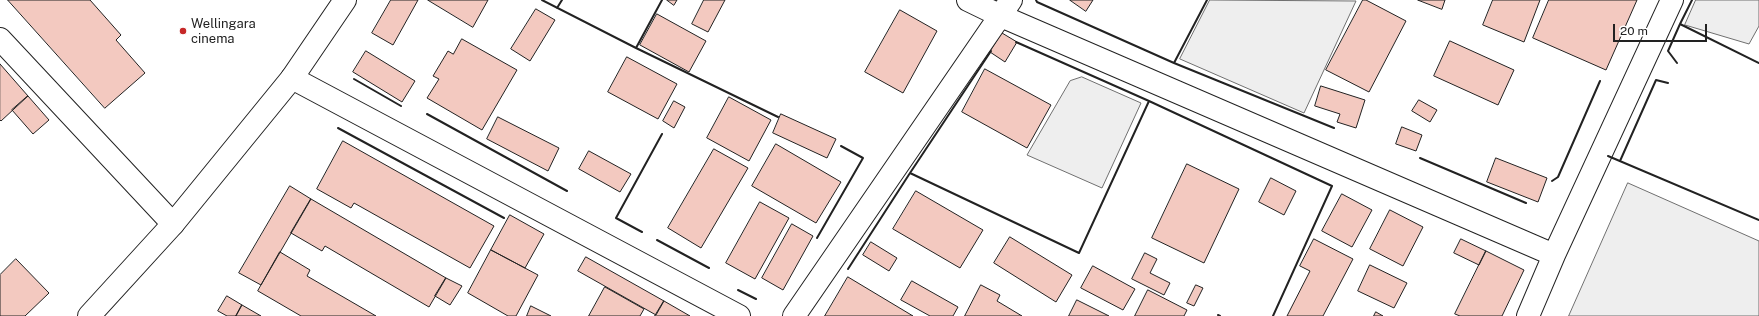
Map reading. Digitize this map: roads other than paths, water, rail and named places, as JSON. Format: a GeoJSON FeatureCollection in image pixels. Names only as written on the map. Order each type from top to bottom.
{"type":"FeatureCollection","features":[{"type":"Feature","properties":{"kind":"street"},"geometry":{"type":"LineString","coordinates":[[89,316],[173,224],[292,78],[345,0]]}},
{"type":"Feature","properties":{"kind":"street"},"geometry":{"type":"LineString","coordinates":[[968,0],[1006,8],[1554,255]]}},
{"type":"Feature","properties":{"kind":"street"},"geometry":{"type":"LineString","coordinates":[[1528,316],[1554,255],[1672,0]]}},
{"type":"Feature","properties":{"kind":"street"},"geometry":{"type":"LineString","coordinates":[[794,316],[1006,8]]}},
{"type":"Feature","properties":{"kind":"street"},"geometry":{"type":"LineString","coordinates":[[0,39],[173,224]]}},
{"type":"Feature","properties":{"kind":"street"},"geometry":{"type":"LineString","coordinates":[[292,78],[739,316]]}},
{"type":"Feature","properties":{"kind":"place","name":"Wellingara cinema"},"geometry":{"type":"Point","coordinates":[183,31]}}]}
